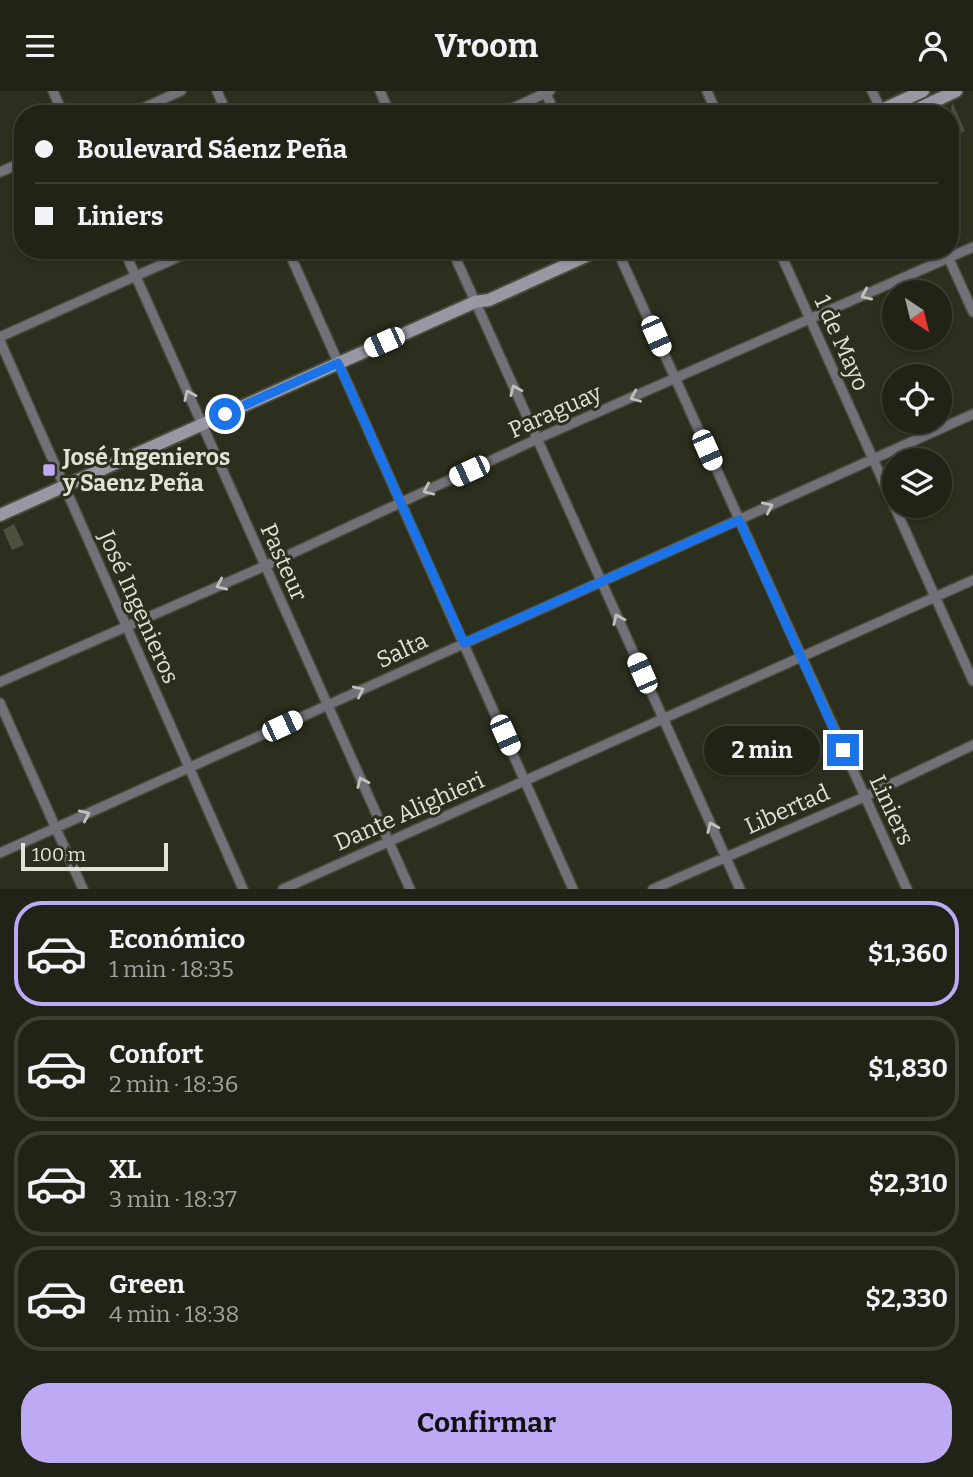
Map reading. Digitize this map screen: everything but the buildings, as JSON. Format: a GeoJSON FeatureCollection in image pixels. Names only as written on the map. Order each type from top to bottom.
{"type":"FeatureCollection","features":[{"type":"Feature","properties":{"kind":"main road"},"geometry":{"type":"LineString","coordinates":[[895,105],[923,91]]}},
{"type":"Feature","properties":{"kind":"main road"},"geometry":{"type":"LineString","coordinates":[[926,105],[956,91]]}},
{"type":"Feature","properties":{"kind":"main road"},"geometry":{"type":"LineString","coordinates":[[475,302],[483,293],[558,259]]}},
{"type":"Feature","properties":{"kind":"main road"},"geometry":{"type":"LineString","coordinates":[[0,515],[475,302],[489,300],[579,259]]}},
{"type":"Feature","properties":{"kind":"street"},"geometry":{"type":"LineString","coordinates":[[150,105],[181,91]]}},
{"type":"Feature","properties":{"kind":"street"},"geometry":{"type":"LineString","coordinates":[[519,105],[547,92]]}},
{"type":"Feature","properties":{"kind":"street","name":"Pasteur"},"geometry":{"type":"LineString","coordinates":[[128,259],[410,889]]}},
{"type":"Feature","properties":{"kind":"street"},"geometry":{"type":"LineString","coordinates":[[0,339],[174,259]]}},
{"type":"Feature","properties":{"kind":"street"},"geometry":{"type":"LineString","coordinates":[[292,259],[573,889]]}},
{"type":"Feature","properties":{"kind":"street"},"geometry":{"type":"LineString","coordinates":[[456,259],[740,889]]}},
{"type":"Feature","properties":{"kind":"street","name":"Liniers"},"geometry":{"type":"LineString","coordinates":[[621,259],[907,889]]}},
{"type":"Feature","properties":{"kind":"street","name":"1 de Mayo"},"geometry":{"type":"LineString","coordinates":[[783,259],[973,681]]}},
{"type":"Feature","properties":{"kind":"street","name":"Paraguay"},"geometry":{"type":"LineString","coordinates":[[0,682],[265,566],[537,439],[810,320],[937,259]]}},
{"type":"Feature","properties":{"kind":"street"},"geometry":{"type":"LineString","coordinates":[[949,259],[973,312]]}},
{"type":"Feature","properties":{"kind":"street","name":"José Ingenieros"},"geometry":{"type":"LineString","coordinates":[[0,339],[243,889]]}},
{"type":"Feature","properties":{"kind":"street","name":"Salta"},"geometry":{"type":"LineString","coordinates":[[0,852],[973,414]]}},
{"type":"Feature","properties":{"kind":"street","name":"Dante Alighieri"},"geometry":{"type":"LineString","coordinates":[[283,889],[973,580]]}},
{"type":"Feature","properties":{"kind":"street"},"geometry":{"type":"LineString","coordinates":[[0,703],[83,889]]}},
{"type":"Feature","properties":{"kind":"street","name":"Libertad"},"geometry":{"type":"LineString","coordinates":[[653,889],[864,797],[973,745]]}},
{"type":"Feature","properties":{"kind":"place","name":"José Ingenieros y Saenz Peña"},"geometry":{"type":"Point","coordinates":[49,470]}},
{"type":"Feature","properties":{"kind":"route"},"geometry":{"type":"LineString","coordinates":[[225,414],[338,363],[464,643],[739,520],[843,750]]}}]}
